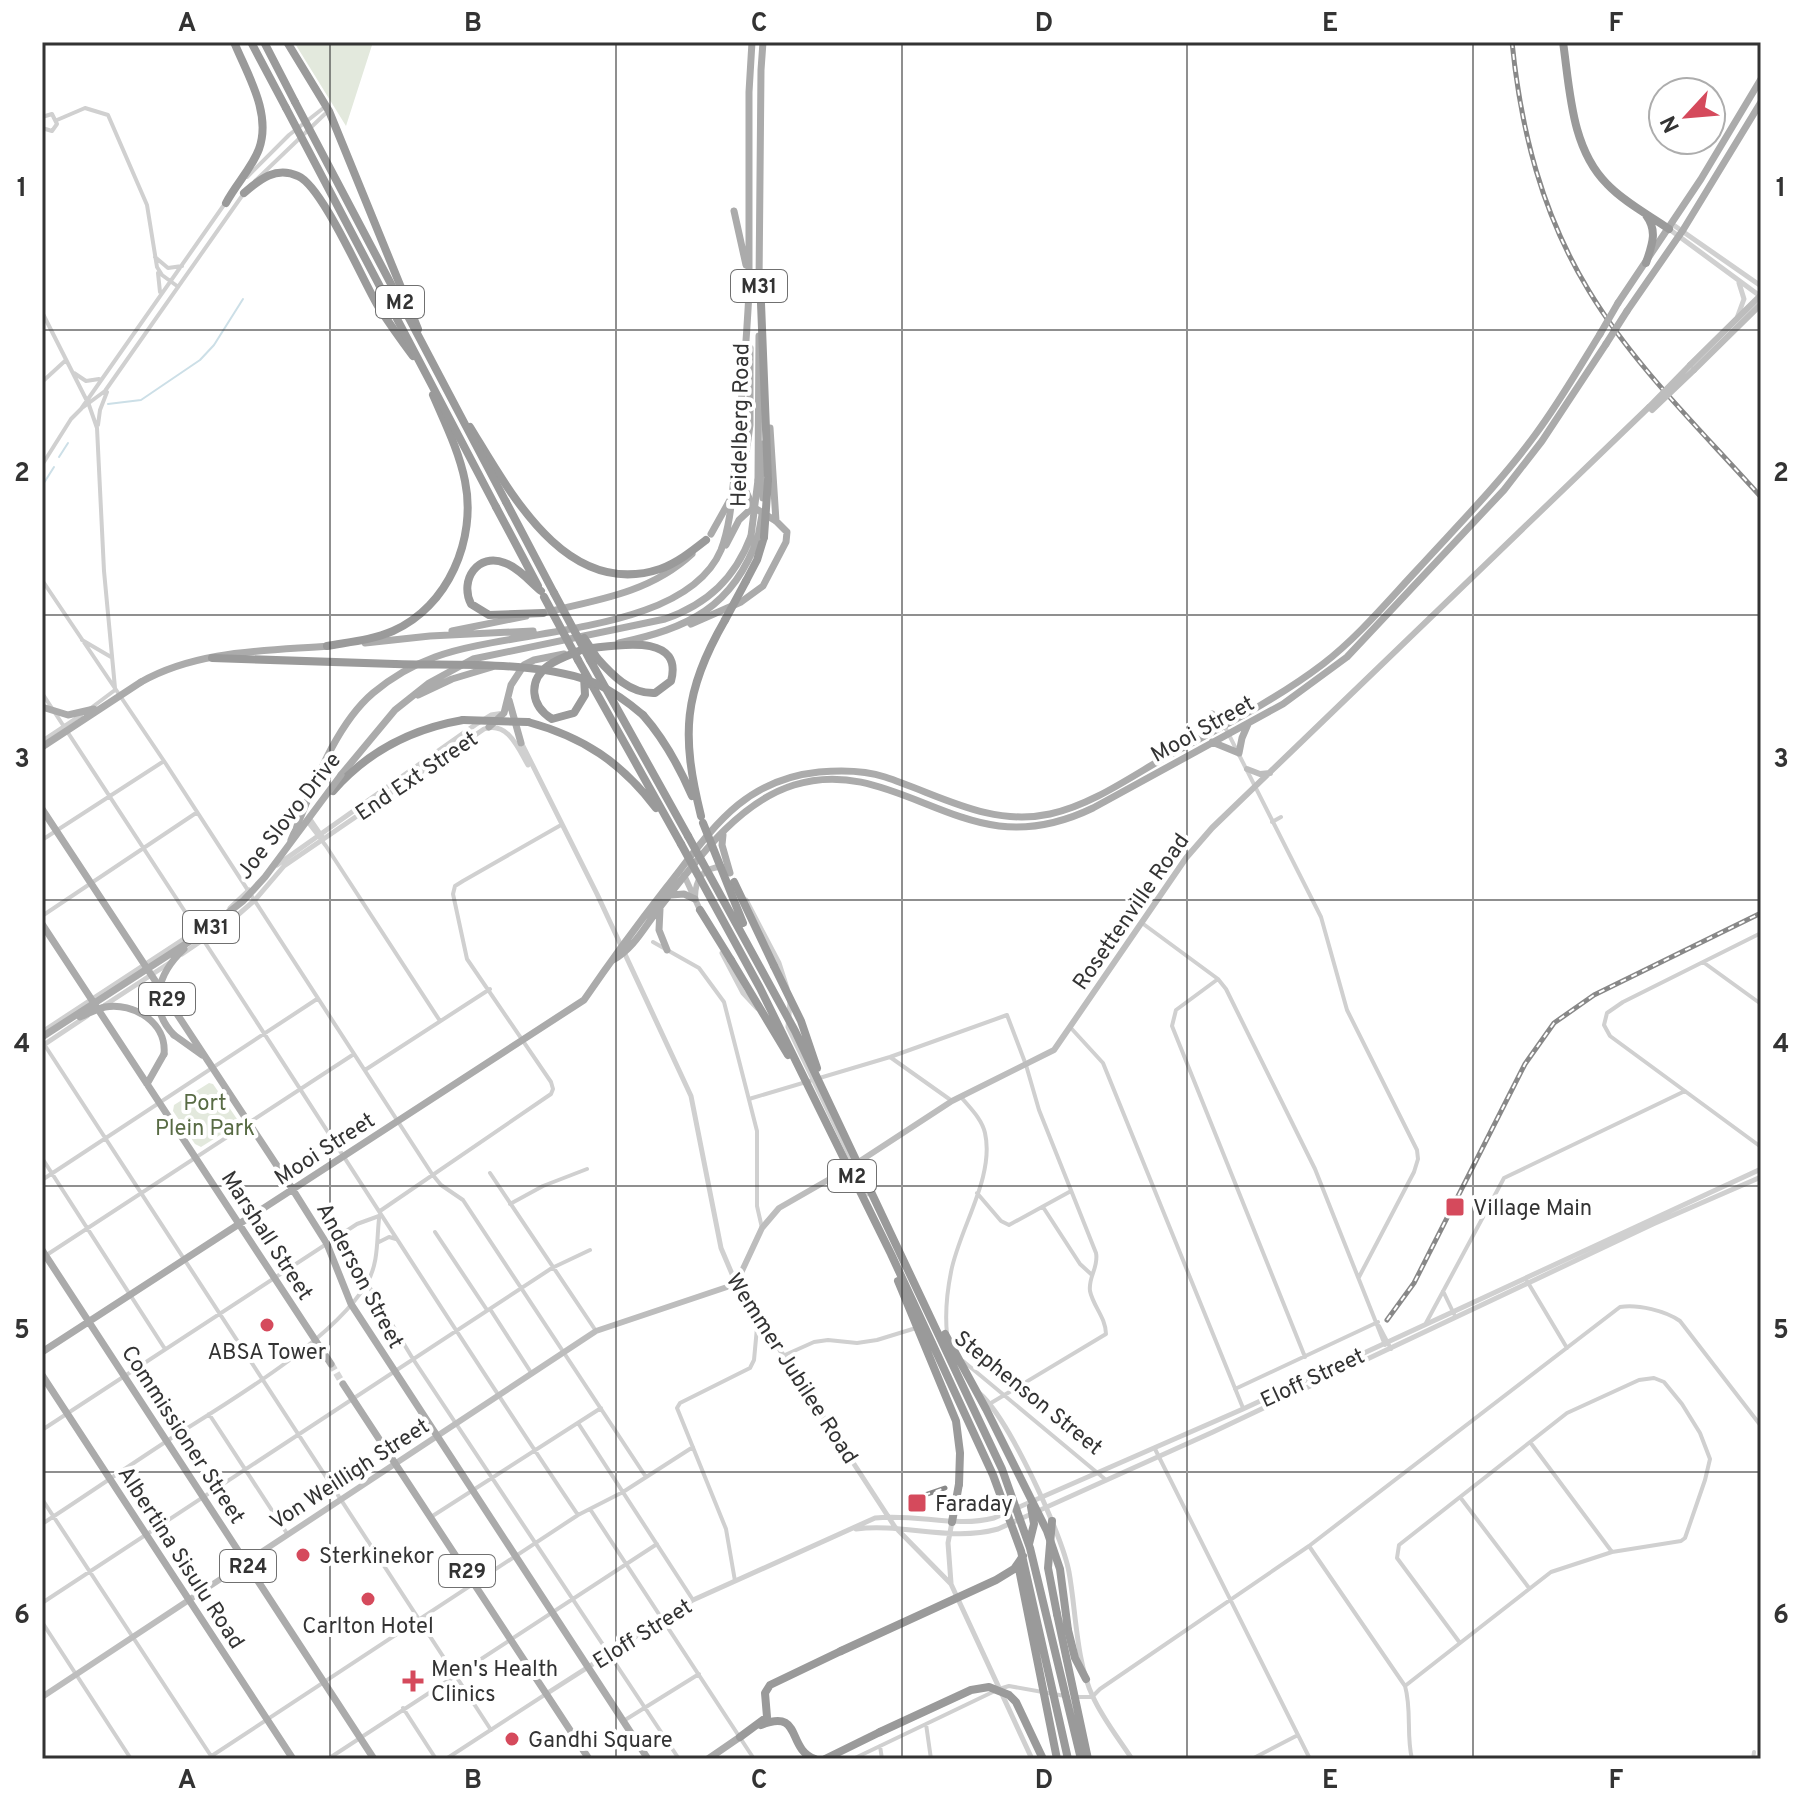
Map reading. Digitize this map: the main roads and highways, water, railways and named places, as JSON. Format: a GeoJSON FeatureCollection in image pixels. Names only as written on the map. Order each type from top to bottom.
{"type":"FeatureCollection","features":[{"type":"Feature","properties":{"kind":"highway"},"geometry":{"type":"LineString","coordinates":[[226,203],[259,149],[262,126],[258,102],[234,42]]}},
{"type":"Feature","properties":{"kind":"highway","name":"M2"},"geometry":{"type":"LineString","coordinates":[[251,42],[542,594],[682,839],[758,960],[824,1092],[1002,1469],[1021,1519],[1037,1576],[1081,1759]]}},
{"type":"Feature","properties":{"kind":"highway","name":"M2"},"geometry":{"type":"LineString","coordinates":[[264,42],[430,360],[593,659],[891,1254],[1009,1516],[1027,1576],[1068,1759]]}},
{"type":"Feature","properties":{"kind":"highway"},"geometry":{"type":"LineString","coordinates":[[287,42],[329,112],[430,360]]}},
{"type":"Feature","properties":{"kind":"highway"},"geometry":{"type":"LineString","coordinates":[[1563,42],[1574,115],[1587,157],[1607,184],[1670,226]]}},
{"type":"Feature","properties":{"kind":"highway"},"geometry":{"type":"LineString","coordinates":[[244,193],[266,176],[285,172],[302,177],[316,192],[380,310],[419,363]]}},
{"type":"Feature","properties":{"kind":"highway"},"geometry":{"type":"LineString","coordinates":[[1639,208],[1649,218],[1653,228],[1653,243],[1646,263]]}},
{"type":"Feature","properties":{"kind":"highway"},"geometry":{"type":"LineString","coordinates":[[702,820],[687,746],[690,701],[700,669],[757,560],[763,480],[759,274]]}},
{"type":"Feature","properties":{"kind":"highway"},"geometry":{"type":"LineString","coordinates":[[438,375],[530,520],[569,555],[628,575],[660,569],[686,555],[709,537]]}},
{"type":"Feature","properties":{"kind":"highway"},"geometry":{"type":"LineString","coordinates":[[327,646],[379,636],[406,624],[427,608],[453,571],[465,539],[468,502],[463,472],[428,382]]}},
{"type":"Feature","properties":{"kind":"highway"},"geometry":{"type":"LineString","coordinates":[[542,594],[509,565],[495,560],[482,563],[472,570],[466,583],[471,604],[489,615],[543,613]]}},
{"type":"Feature","properties":{"kind":"highway"},"geometry":{"type":"LineString","coordinates":[[592,648],[629,644],[654,647],[667,657],[673,674],[667,686],[647,694],[623,684],[593,659]]}},
{"type":"Feature","properties":{"kind":"highway"},"geometry":{"type":"LineString","coordinates":[[212,658],[529,669],[558,672],[598,685],[643,715],[675,758],[758,960]]}},
{"type":"Feature","properties":{"kind":"highway"},"geometry":{"type":"LineString","coordinates":[[559,659],[579,659],[585,695],[579,708],[561,718],[552,719],[543,713],[534,695],[535,683],[541,672],[559,659]]}},
{"type":"Feature","properties":{"kind":"highway"},"geometry":{"type":"LineString","coordinates":[[316,809],[353,770],[401,737],[463,720],[528,722],[567,735],[611,759],[682,839]]}},
{"type":"Feature","properties":{"kind":"highway"},"geometry":{"type":"LineString","coordinates":[[732,876],[801,1021],[824,1092]]}},
{"type":"Feature","properties":{"kind":"highway"},"geometry":{"type":"LineString","coordinates":[[700,910],[815,1100]]}},
{"type":"Feature","properties":{"kind":"highway"},"geometry":{"type":"LineString","coordinates":[[891,1254],[905,1303],[956,1421],[960,1453],[959,1484],[952,1522]]}},
{"type":"Feature","properties":{"kind":"highway"},"geometry":{"type":"LineString","coordinates":[[902,1254],[986,1409],[1055,1552],[1068,1630],[1075,1658],[1086,1679]]}},
{"type":"Feature","properties":{"kind":"highway"},"geometry":{"type":"LineString","coordinates":[[740,1737],[767,1717],[765,1693],[770,1685],[1014,1569],[1027,1550],[1034,1524],[1020,1479]]}},
{"type":"Feature","properties":{"kind":"highway"},"geometry":{"type":"LineString","coordinates":[[1009,1516],[1057,1759]]}},
{"type":"Feature","properties":{"kind":"highway"},"geometry":{"type":"LineString","coordinates":[[1052,1521],[1048,1568],[1088,1759]]}},
{"type":"Feature","properties":{"kind":"highway"},"geometry":{"type":"LineString","coordinates":[[825,1759],[971,1690],[989,1687],[1009,1695],[1016,1702],[1028,1721],[1043,1759]]}},
{"type":"Feature","properties":{"kind":"highway"},"geometry":{"type":"LineString","coordinates":[[757,1726],[774,1720],[784,1721],[805,1755],[815,1759]]}},
{"type":"Feature","properties":{"kind":"main road","name":"Heidelberg Road"},"geometry":{"type":"LineString","coordinates":[[430,636],[621,595],[645,586],[689,557],[709,537],[726,511],[745,461],[750,425],[749,69],[752,42]]}},
{"type":"Feature","properties":{"kind":"main road","name":"M31"},"geometry":{"type":"LineString","coordinates":[[759,274],[763,42]]}},
{"type":"Feature","properties":{"kind":"main road","name":"Mooi Street"},"geometry":{"type":"LineString","coordinates":[[42,1352],[584,1000],[613,960],[711,846],[744,812],[770,795],[797,784],[859,781],[880,785],[999,826],[1040,826],[1093,808],[1302,692],[1347,657],[1504,490],[1618,303],[1761,79]]}},
{"type":"Feature","properties":{"kind":"main road","name":"Mooi Street"},"geometry":{"type":"LineString","coordinates":[[623,950],[703,840],[730,810],[766,786],[796,775],[832,771],[882,776],[978,812],[1011,817],[1049,814],[1090,798],[1209,734],[1278,694],[1343,648],[1538,438],[1681,233],[1761,102]]}},
{"type":"Feature","properties":{"kind":"main road"},"geometry":{"type":"LineString","coordinates":[[734,211],[749,275]]}},
{"type":"Feature","properties":{"kind":"main road"},"geometry":{"type":"LineString","coordinates":[[759,274],[776,521]]}},
{"type":"Feature","properties":{"kind":"main road"},"geometry":{"type":"LineString","coordinates":[[712,566],[728,527],[744,387],[749,292]]}},
{"type":"Feature","properties":{"kind":"main road","name":"Rosettenville Road"},"geometry":{"type":"LineString","coordinates":[[1692,368],[1761,296]]}},
{"type":"Feature","properties":{"kind":"main road","name":"Rosettenville Road"},"geometry":{"type":"LineString","coordinates":[[596,1331],[718,1291],[735,1281],[762,1228],[779,1208],[854,1165],[952,1101],[1054,1050],[1186,858],[1212,828],[1761,304]]}},
{"type":"Feature","properties":{"kind":"main road"},"geometry":{"type":"LineString","coordinates":[[404,702],[452,679],[499,666],[534,660],[579,659],[592,648],[667,632],[741,602],[763,586],[787,540],[787,532],[753,507],[735,466]]}},
{"type":"Feature","properties":{"kind":"main road"},"geometry":{"type":"LineString","coordinates":[[282,861],[341,731],[373,693],[395,677],[437,656],[661,606],[696,584],[722,553],[739,520],[753,507]]}},
{"type":"Feature","properties":{"kind":"main road","name":"Heidelberg Road"},"geometry":{"type":"LineString","coordinates":[[473,659],[665,619],[691,609],[727,581],[758,537]]}},
{"type":"Feature","properties":{"kind":"main road"},"geometry":{"type":"LineString","coordinates":[[667,632],[721,599],[742,572],[758,537]]}},
{"type":"Feature","properties":{"kind":"main road"},"geometry":{"type":"LineString","coordinates":[[430,636],[566,629]]}},
{"type":"Feature","properties":{"kind":"main road","name":"M31"},"geometry":{"type":"LineString","coordinates":[[42,744],[141,682],[178,666],[212,658],[430,636]]}},
{"type":"Feature","properties":{"kind":"main road","name":"Joe Slovo Drive"},"geometry":{"type":"LineString","coordinates":[[42,1040],[51,1031],[224,917],[256,888],[375,732],[404,702],[429,683],[473,659]]}},
{"type":"Feature","properties":{"kind":"main road"},"geometry":{"type":"LineString","coordinates":[[489,727],[504,713],[517,672],[534,660]]}},
{"type":"Feature","properties":{"kind":"main road"},"geometry":{"type":"LineString","coordinates":[[508,698],[521,743]]}},
{"type":"Feature","properties":{"kind":"main road"},"geometry":{"type":"LineString","coordinates":[[42,707],[68,715],[103,706]]}},
{"type":"Feature","properties":{"kind":"main road"},"geometry":{"type":"LineString","coordinates":[[1209,734],[1212,714]]}},
{"type":"Feature","properties":{"kind":"main road"},"geometry":{"type":"LineString","coordinates":[[1212,742],[1239,753],[1249,722]]}},
{"type":"Feature","properties":{"kind":"main road"},"geometry":{"type":"LineString","coordinates":[[1247,769],[1260,774],[1270,773]]}},
{"type":"Feature","properties":{"kind":"main road","name":"Anderson Street"},"geometry":{"type":"LineString","coordinates":[[42,809],[293,1190],[327,1244],[351,1304],[648,1759]]}},
{"type":"Feature","properties":{"kind":"main road"},"geometry":{"type":"LineString","coordinates":[[723,833],[722,845],[732,876]]}},
{"type":"Feature","properties":{"kind":"main road","name":"Stephenson Street"},"geometry":{"type":"LineString","coordinates":[[703,840],[711,846],[732,876]]}},
{"type":"Feature","properties":{"kind":"main road"},"geometry":{"type":"LineString","coordinates":[[685,864],[685,878],[700,910]]}},
{"type":"Feature","properties":{"kind":"main road"},"geometry":{"type":"LineString","coordinates":[[695,899],[695,887],[700,875],[719,867],[732,876]]}},
{"type":"Feature","properties":{"kind":"main road"},"geometry":{"type":"LineString","coordinates":[[670,896],[684,894],[695,899]]}},
{"type":"Feature","properties":{"kind":"main road"},"geometry":{"type":"LineString","coordinates":[[660,907],[659,930],[667,950]]}},
{"type":"Feature","properties":{"kind":"main road","name":"Marshall Street"},"geometry":{"type":"LineString","coordinates":[[42,924],[331,1364]]}},
{"type":"Feature","properties":{"kind":"main road"},"geometry":{"type":"LineString","coordinates":[[200,935],[175,958],[159,984],[159,1010],[174,1035],[206,1058]]}},
{"type":"Feature","properties":{"kind":"main road"},"geometry":{"type":"LineString","coordinates":[[51,1031],[98,1009],[127,1008],[143,1015],[156,1026],[162,1037],[164,1054],[147,1084]]}},
{"type":"Feature","properties":{"kind":"main road","name":"Commissioner Street"},"geometry":{"type":"LineString","coordinates":[[43,1255],[374,1759]]}},
{"type":"Feature","properties":{"kind":"main road","name":"Von Weilligh Street"},"geometry":{"type":"LineString","coordinates":[[42,1697],[596,1331]]}},
{"type":"Feature","properties":{"kind":"main road","name":"Albertina Sisulu Road"},"geometry":{"type":"LineString","coordinates":[[42,1375],[293,1759]]}},
{"type":"Feature","properties":{"kind":"main road","name":"R29"},"geometry":{"type":"LineString","coordinates":[[343,1384],[589,1759]]}},
{"type":"Feature","properties":{"kind":"main road"},"geometry":{"type":"LineString","coordinates":[[708,1759],[740,1737]]}},
{"type":"Feature","properties":{"kind":"waterway"},"geometry":{"type":"LineString","coordinates":[[108,404],[141,400],[200,360],[214,345],[243,299]]}},
{"type":"Feature","properties":{"kind":"waterway"},"geometry":{"type":"LineString","coordinates":[[59,457],[68,443]]}},
{"type":"Feature","properties":{"kind":"waterway"},"geometry":{"type":"LineString","coordinates":[[42,486],[54,467]]}},
{"type":"Feature","properties":{"kind":"tunnel"},"geometry":{"type":"LineString","coordinates":[[331,1364],[343,1384]]}},
{"type":"Feature","properties":{"kind":"railway"},"geometry":{"type":"LineString","coordinates":[[1512,42],[1521,108],[1536,171],[1558,232],[1573,262],[1627,346],[1761,497]]}},
{"type":"Feature","properties":{"kind":"railway"},"geometry":{"type":"LineString","coordinates":[[1387,1320],[1414,1283],[1525,1064],[1554,1023],[1594,995],[1761,913]]}},
{"type":"Feature","properties":{"kind":"railway"},"geometry":{"type":"LineString","coordinates":[[913,1499],[945,1488]]}},
{"type":"Feature","properties":{"kind":"place","name":"Village Main"},"geometry":{"type":"Point","coordinates":[1455,1207]}},
{"type":"Feature","properties":{"kind":"place","name":"ABSA Tower"},"geometry":{"type":"Point","coordinates":[267,1325]}},
{"type":"Feature","properties":{"kind":"place","name":"Faraday"},"geometry":{"type":"Point","coordinates":[917,1503]}},
{"type":"Feature","properties":{"kind":"place","name":"Sterkinekor"},"geometry":{"type":"Point","coordinates":[303,1555]}},
{"type":"Feature","properties":{"kind":"place","name":"Carlton Hotel"},"geometry":{"type":"Point","coordinates":[368,1599]}},
{"type":"Feature","properties":{"kind":"place","name":"Men's Health Clinics"},"geometry":{"type":"Point","coordinates":[413,1681]}},
{"type":"Feature","properties":{"kind":"place","name":"Gandhi Square"},"geometry":{"type":"Point","coordinates":[512,1739]}},
{"type":"Feature","properties":{"kind":"park label","name":"Port Plein Park"},"geometry":{"type":"Point","coordinates":[205,1114]}}]}
